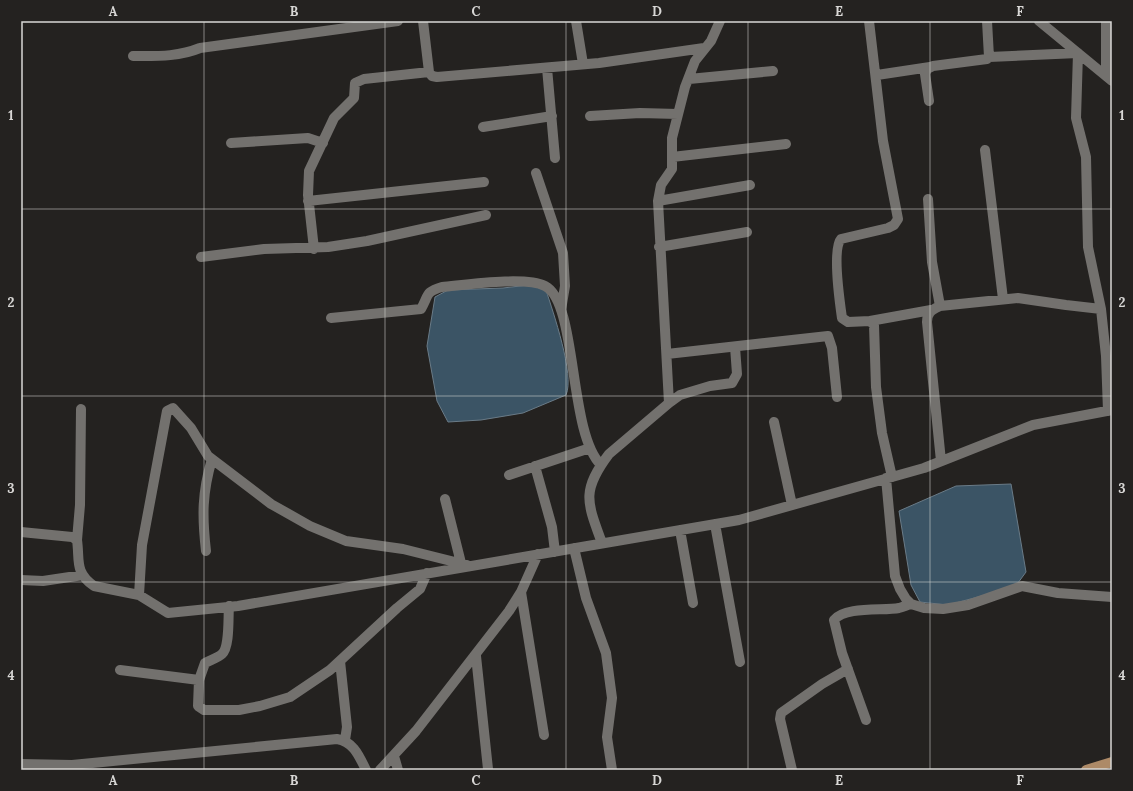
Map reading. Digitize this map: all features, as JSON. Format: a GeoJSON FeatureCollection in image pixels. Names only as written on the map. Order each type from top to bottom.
{"type":"FeatureCollection","features":[{"type":"Feature","properties":{"kind":"main road"},"geometry":{"type":"LineString","coordinates":[[1086,770],[1110,765]]}},
{"type":"Feature","properties":{"kind":"street"},"geometry":{"type":"LineString","coordinates":[[133,56],[179,55],[200,48],[398,21]]}},
{"type":"Feature","properties":{"kind":"street"},"geometry":{"type":"LineString","coordinates":[[423,21],[429,72],[432,76],[437,77],[547,68],[704,48]]}},
{"type":"Feature","properties":{"kind":"street"},"geometry":{"type":"LineString","coordinates":[[576,21],[583,64]]}},
{"type":"Feature","properties":{"kind":"street"},"geometry":{"type":"LineString","coordinates":[[669,403],[659,248],[658,201],[661,185],[672,169],[672,138],[695,61],[715,34],[720,21]]}},
{"type":"Feature","properties":{"kind":"street"},"geometry":{"type":"LineString","coordinates":[[869,21],[877,75],[883,141],[898,219],[894,225],[888,228],[840,239],[837,246],[842,318],[848,322],[870,321],[936,308],[1018,298],[1101,309]]}},
{"type":"Feature","properties":{"kind":"street"},"geometry":{"type":"LineString","coordinates":[[987,21],[989,57]]}},
{"type":"Feature","properties":{"kind":"street"},"geometry":{"type":"LineString","coordinates":[[1040,21],[1109,78]]}},
{"type":"Feature","properties":{"kind":"street"},"geometry":{"type":"LineString","coordinates":[[1106,21],[1109,78]]}},
{"type":"Feature","properties":{"kind":"street"},"geometry":{"type":"LineString","coordinates":[[877,75],[985,61],[989,57],[1078,53]]}},
{"type":"Feature","properties":{"kind":"street"},"geometry":{"type":"LineString","coordinates":[[81,409],[80,505],[77,540],[79,568],[83,575],[94,586],[139,595],[168,613],[229,606],[739,520],[889,478],[941,461],[1033,425],[1110,410],[1101,309],[1088,247],[1086,157],[1076,118],[1078,53]]}},
{"type":"Feature","properties":{"kind":"street"},"geometry":{"type":"LineString","coordinates":[[929,101],[925,74],[926,69],[930,67]]}},
{"type":"Feature","properties":{"kind":"street"},"geometry":{"type":"LineString","coordinates":[[547,68],[555,158]]}},
{"type":"Feature","properties":{"kind":"street"},"geometry":{"type":"LineString","coordinates":[[689,79],[773,70]]}},
{"type":"Feature","properties":{"kind":"street"},"geometry":{"type":"LineString","coordinates":[[314,249],[308,201],[309,171],[334,118],[354,98],[355,84],[359,80],[429,72]]}},
{"type":"Feature","properties":{"kind":"street"},"geometry":{"type":"LineString","coordinates":[[590,116],[640,113],[678,114]]}},
{"type":"Feature","properties":{"kind":"street"},"geometry":{"type":"LineString","coordinates":[[483,126],[552,116]]}},
{"type":"Feature","properties":{"kind":"street"},"geometry":{"type":"LineString","coordinates":[[231,142],[308,138],[323,143]]}},
{"type":"Feature","properties":{"kind":"street"},"geometry":{"type":"LineString","coordinates":[[672,157],[786,144]]}},
{"type":"Feature","properties":{"kind":"street"},"geometry":{"type":"LineString","coordinates":[[985,150],[1003,299]]}},
{"type":"Feature","properties":{"kind":"street"},"geometry":{"type":"LineString","coordinates":[[536,173],[563,253],[564,286],[561,311]]}},
{"type":"Feature","properties":{"kind":"street"},"geometry":{"type":"LineString","coordinates":[[308,201],[484,182]]}},
{"type":"Feature","properties":{"kind":"street"},"geometry":{"type":"LineString","coordinates":[[658,201],[750,185]]}},
{"type":"Feature","properties":{"kind":"street"},"geometry":{"type":"LineString","coordinates":[[928,200],[936,308]]}},
{"type":"Feature","properties":{"kind":"street"},"geometry":{"type":"LineString","coordinates":[[201,257],[264,249],[314,249],[367,241],[486,215]]}},
{"type":"Feature","properties":{"kind":"street"},"geometry":{"type":"LineString","coordinates":[[659,248],[747,232]]}},
{"type":"Feature","properties":{"kind":"street"},"geometry":{"type":"LineString","coordinates":[[331,318],[421,309],[427,294],[431,290],[442,287],[522,282],[544,285],[552,291],[561,311],[577,395],[590,448],[594,459],[601,465]]}},
{"type":"Feature","properties":{"kind":"street"},"geometry":{"type":"LineString","coordinates":[[936,308],[927,315],[927,322],[941,461]]}},
{"type":"Feature","properties":{"kind":"street"},"geometry":{"type":"LineString","coordinates":[[870,321],[874,325],[876,387],[889,478],[896,576],[900,589],[911,604],[924,608],[935,609],[962,606],[1022,586],[1058,593],[1112,597]]}},
{"type":"Feature","properties":{"kind":"street"},"geometry":{"type":"LineString","coordinates":[[667,354],[828,336],[832,348],[837,398]]}},
{"type":"Feature","properties":{"kind":"street"},"geometry":{"type":"LineString","coordinates":[[602,544],[588,500],[591,485],[601,465],[609,454],[680,395],[732,383],[737,374],[735,347]]}},
{"type":"Feature","properties":{"kind":"street"},"geometry":{"type":"LineString","coordinates":[[139,595],[142,545],[167,411],[172,408],[191,428],[203,450],[212,459],[271,504],[310,526],[346,540],[403,549],[471,566]]}},
{"type":"Feature","properties":{"kind":"street"},"geometry":{"type":"LineString","coordinates":[[774,422],[792,505]]}},
{"type":"Feature","properties":{"kind":"street"},"geometry":{"type":"LineString","coordinates":[[509,475],[590,448]]}},
{"type":"Feature","properties":{"kind":"street"},"geometry":{"type":"LineString","coordinates":[[206,551],[203,520],[203,495],[212,459]]}},
{"type":"Feature","properties":{"kind":"street"},"geometry":{"type":"LineString","coordinates":[[535,466],[552,527],[555,552]]}},
{"type":"Feature","properties":{"kind":"street"},"geometry":{"type":"LineString","coordinates":[[444,499],[461,563]]}},
{"type":"Feature","properties":{"kind":"street"},"geometry":{"type":"LineString","coordinates":[[715,524],[740,662]]}},
{"type":"Feature","properties":{"kind":"street"},"geometry":{"type":"LineString","coordinates":[[680,530],[693,603]]}},
{"type":"Feature","properties":{"kind":"street"},"geometry":{"type":"LineString","coordinates":[[21,532],[72,537],[77,540]]}},
{"type":"Feature","properties":{"kind":"street"},"geometry":{"type":"LineString","coordinates":[[574,548],[586,598],[606,653],[612,698],[607,737],[612,770]]}},
{"type":"Feature","properties":{"kind":"street"},"geometry":{"type":"LineString","coordinates":[[380,770],[416,731],[510,611],[521,592],[538,554]]}},
{"type":"Feature","properties":{"kind":"street"},"geometry":{"type":"LineString","coordinates":[[229,606],[228,634],[225,650],[223,653],[205,663],[199,680],[197,693],[198,706],[200,709],[239,710],[260,706],[290,697],[340,661],[397,608],[420,589],[427,573]]}},
{"type":"Feature","properties":{"kind":"street"},"geometry":{"type":"LineString","coordinates":[[21,580],[43,581],[83,575]]}},
{"type":"Feature","properties":{"kind":"street"},"geometry":{"type":"LineString","coordinates":[[521,592],[544,735]]}},
{"type":"Feature","properties":{"kind":"street"},"geometry":{"type":"LineString","coordinates":[[866,720],[834,624],[836,617],[848,613],[900,608],[911,604]]}},
{"type":"Feature","properties":{"kind":"street"},"geometry":{"type":"LineString","coordinates":[[476,656],[488,769]]}},
{"type":"Feature","properties":{"kind":"street"},"geometry":{"type":"LineString","coordinates":[[340,661],[347,727],[345,740]]}},
{"type":"Feature","properties":{"kind":"street"},"geometry":{"type":"LineString","coordinates":[[792,770],[780,719],[781,713],[822,684],[848,669]]}},
{"type":"Feature","properties":{"kind":"street"},"geometry":{"type":"LineString","coordinates":[[120,670],[199,680]]}},
{"type":"Feature","properties":{"kind":"street"},"geometry":{"type":"LineString","coordinates":[[21,764],[107,766],[337,739],[345,740],[356,751],[366,770]]}},
{"type":"Feature","properties":{"kind":"street"},"geometry":{"type":"LineString","coordinates":[[394,756],[398,770]]}},
{"type":"Feature","properties":{"kind":"water"},"geometry":{"type":"Polygon","coordinates":[[[529,285],[546,290],[562,343],[568,373],[566,395],[523,413],[481,420],[448,422],[437,401],[427,346],[435,297],[448,290],[503,288],[529,285]]]}},
{"type":"Feature","properties":{"kind":"water"},"geometry":{"type":"Polygon","coordinates":[[[1011,484],[1026,572],[1015,587],[948,605],[920,602],[911,585],[899,511],[956,486],[1011,484]]]}}]}
